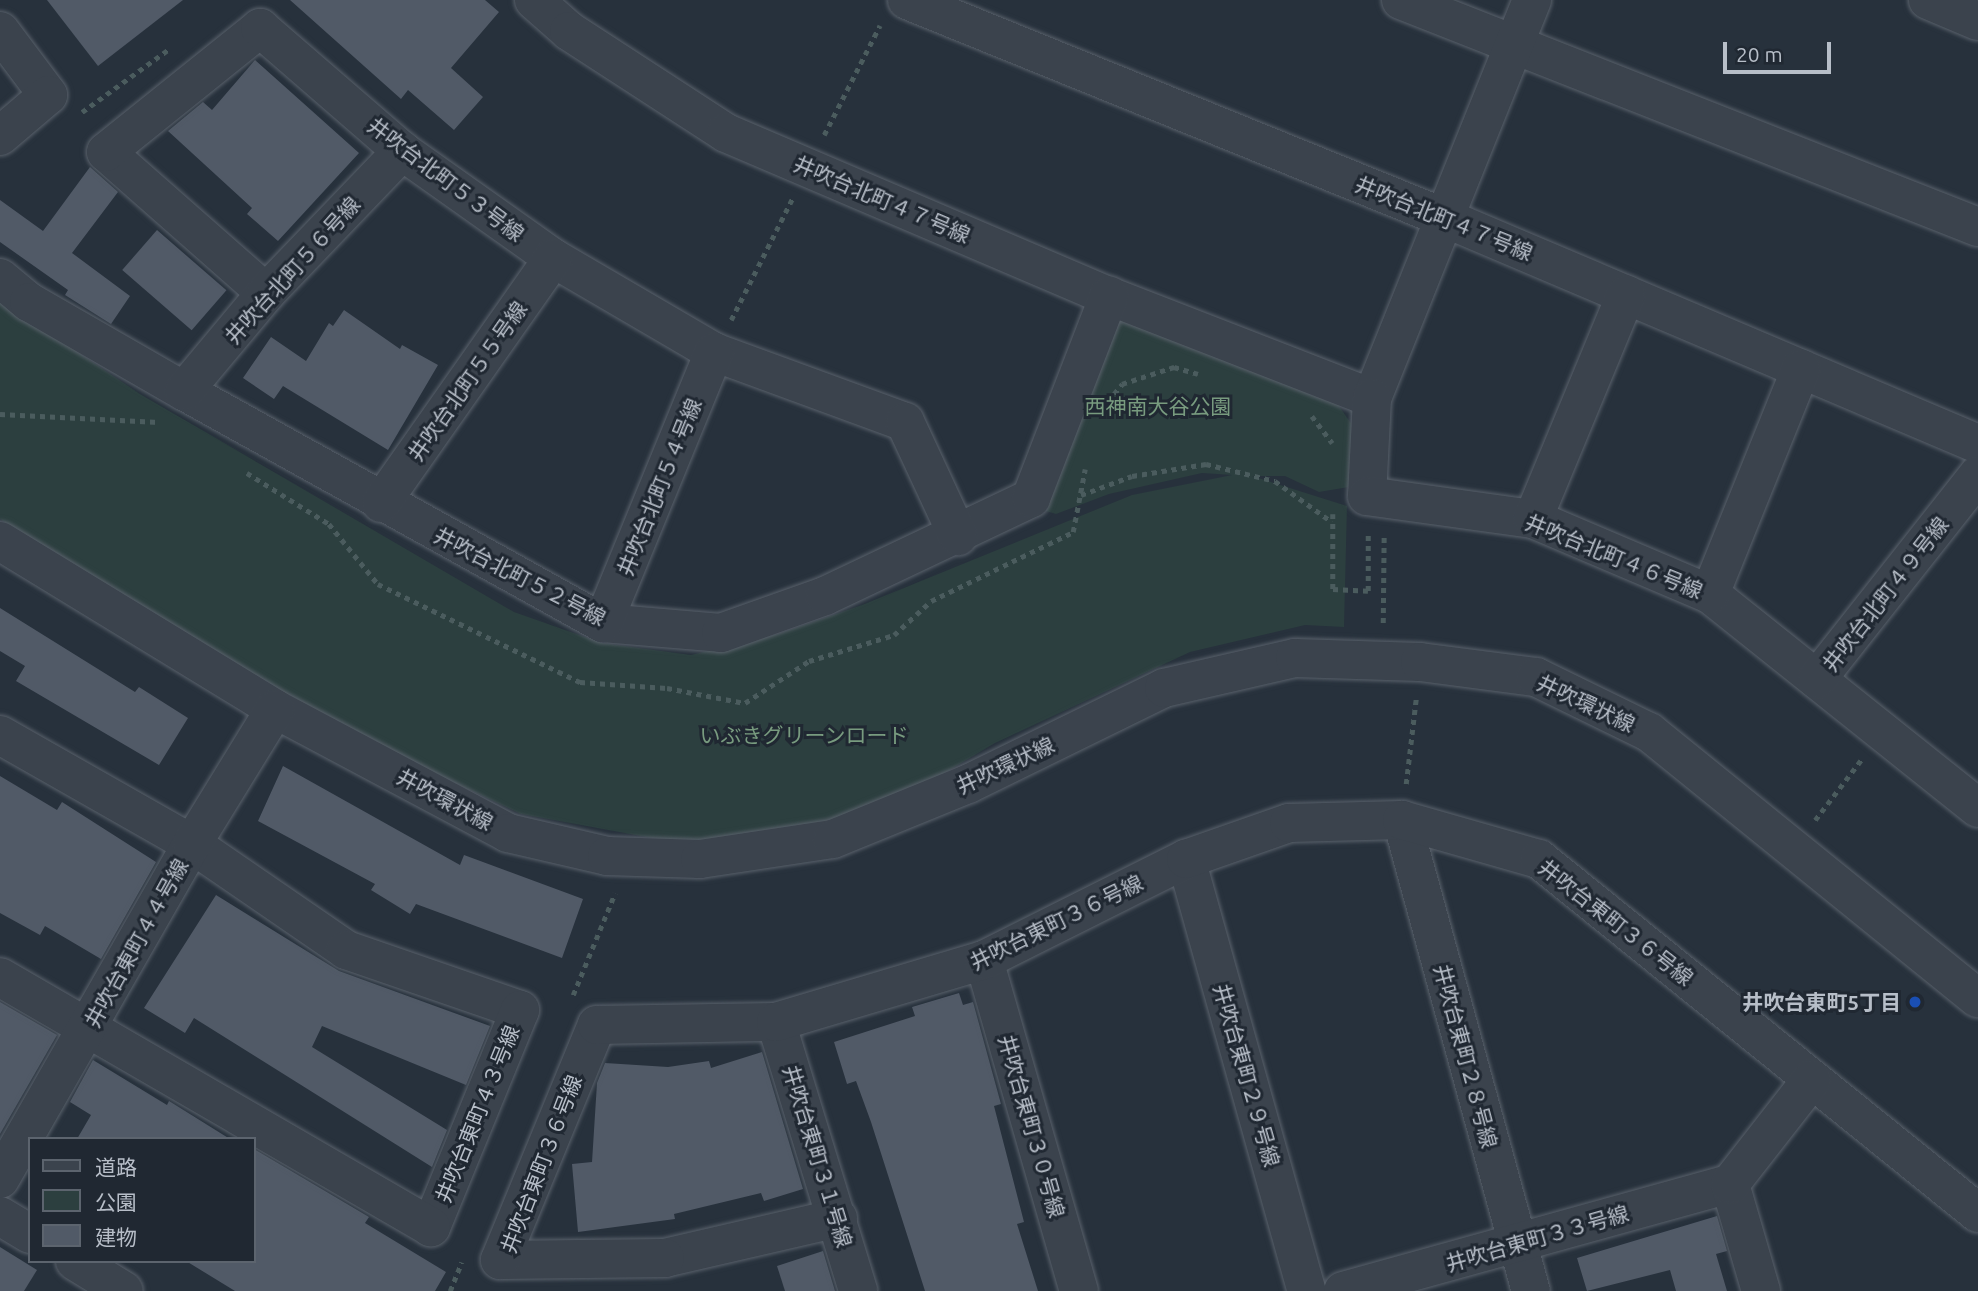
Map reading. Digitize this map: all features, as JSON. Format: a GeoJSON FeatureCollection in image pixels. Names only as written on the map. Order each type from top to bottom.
{"type":"FeatureCollection","features":[{"type":"Feature","properties":{"kind":"street","name":"井吹台北町４７号線"},"geometry":{"type":"LineString","coordinates":[[534,0],[569,31],[726,133],[1109,296],[1372,398]]}},
{"type":"Feature","properties":{"kind":"street"},"geometry":{"type":"LineString","coordinates":[[1401,0],[1514,47],[1978,227]]}},
{"type":"Feature","properties":{"kind":"street"},"geometry":{"type":"LineString","coordinates":[[1361,501],[1372,398],[1532,0]]}},
{"type":"Feature","properties":{"kind":"street"},"geometry":{"type":"LineString","coordinates":[[1928,0],[1978,21]]}},
{"type":"Feature","properties":{"kind":"street","name":"井吹台北町４７号線"},"geometry":{"type":"LineString","coordinates":[[897,6],[1445,218],[1978,444]]}},
{"type":"Feature","properties":{"kind":"street","name":"井吹台北町５３号線"},"geometry":{"type":"LineString","coordinates":[[266,293],[106,152],[260,29],[402,151],[553,258],[714,352],[905,422],[958,536]]}},
{"type":"Feature","properties":{"kind":"street"},"geometry":{"type":"LineString","coordinates":[[0,31],[48,95],[0,136]]}},
{"type":"Feature","properties":{"kind":"street","name":"井吹台北町５６号線"},"geometry":{"type":"LineString","coordinates":[[176,407],[266,293],[402,151]]}},
{"type":"Feature","properties":{"kind":"street","name":"井吹台北町５５号線"},"geometry":{"type":"LineString","coordinates":[[381,503],[553,258]]}},
{"type":"Feature","properties":{"kind":"street","name":"井吹台北町５２号線"},"geometry":{"type":"LineString","coordinates":[[0,278],[29,302],[176,407],[381,503],[603,623],[721,633],[825,596],[958,536],[1031,498],[1109,296]]}},
{"type":"Feature","properties":{"kind":"street"},"geometry":{"type":"LineString","coordinates":[[1533,519],[1626,294]]}},
{"type":"Feature","properties":{"kind":"street","name":"井吹台北町５４号線"},"geometry":{"type":"LineString","coordinates":[[603,623],[714,352]]}},
{"type":"Feature","properties":{"kind":"street"},"geometry":{"type":"LineString","coordinates":[[1710,594],[1801,369]]}},
{"type":"Feature","properties":{"kind":"street","name":"井吹台北町４９号線"},"geometry":{"type":"LineString","coordinates":[[1817,679],[1978,475]]}},
{"type":"Feature","properties":{"kind":"street","name":"井吹台北町４６号線"},"geometry":{"type":"LineString","coordinates":[[1361,501],[1533,519],[1710,594],[1976,803]]}},
{"type":"Feature","properties":{"kind":"street","name":"井吹環状線"},"geometry":{"type":"LineString","coordinates":[[0,541],[275,709],[508,833],[607,856],[700,859],[833,839],[968,784],[1164,688],[1295,658],[1420,662],[1536,677],[1649,732],[1978,998]]}},
{"type":"Feature","properties":{"kind":"street","name":"井吹台東町４４号線"},"geometry":{"type":"LineString","coordinates":[[0,1179],[192,844],[275,709]]}},
{"type":"Feature","properties":{"kind":"street","name":"井吹台東町４３号線"},"geometry":{"type":"LineString","coordinates":[[0,734],[192,844],[346,950],[520,1010],[431,1227],[0,978]]}},
{"type":"Feature","properties":{"kind":"street","name":"井吹台東町３６号線"},"geometry":{"type":"LineString","coordinates":[[838,1218],[665,1258],[500,1260],[597,1024],[776,1022],[984,960],[1186,859],[1289,823],[1402,820],[1539,859],[1978,1213]]}},
{"type":"Feature","properties":{"kind":"street","name":"井吹台東町２８号線"},"geometry":{"type":"LineString","coordinates":[[1402,820],[1531,1291]]}},
{"type":"Feature","properties":{"kind":"street","name":"井吹台東町２９号線"},"geometry":{"type":"LineString","coordinates":[[1186,859],[1307,1291]]}},
{"type":"Feature","properties":{"kind":"street","name":"井吹台東町３０号線"},"geometry":{"type":"LineString","coordinates":[[984,960],[1079,1291]]}},
{"type":"Feature","properties":{"kind":"street","name":"井吹台東町３１号線"},"geometry":{"type":"LineString","coordinates":[[776,1022],[838,1218],[858,1291]]}},
{"type":"Feature","properties":{"kind":"street"},"geometry":{"type":"LineString","coordinates":[[1761,1291],[1730,1184],[1812,1079]]}},
{"type":"Feature","properties":{"kind":"street","name":"井吹台東町３３号線"},"geometry":{"type":"LineString","coordinates":[[1343,1291],[1730,1184]]}},
{"type":"Feature","properties":{"kind":"street"},"geometry":{"type":"LineString","coordinates":[[0,1216],[28,1233]]}},
{"type":"Feature","properties":{"kind":"street"},"geometry":{"type":"LineString","coordinates":[[78,1263],[124,1291]]}},
{"type":"Feature","properties":{"kind":"path"},"geometry":{"type":"LineString","coordinates":[[714,352],[808,168],[897,6]]}},
{"type":"Feature","properties":{"kind":"path"},"geometry":{"type":"LineString","coordinates":[[74,119],[172,47]]}},
{"type":"Feature","properties":{"kind":"path"},"geometry":{"type":"LineString","coordinates":[[1109,400],[1122,384],[1174,367],[1212,378]]}},
{"type":"Feature","properties":{"kind":"path"},"geometry":{"type":"LineString","coordinates":[[1303,404],[1334,444],[1334,458]]}},
{"type":"Feature","properties":{"kind":"path"},"geometry":{"type":"LineString","coordinates":[[0,414],[176,407]]}},
{"type":"Feature","properties":{"kind":"path"},"geometry":{"type":"LineString","coordinates":[[237,466],[329,524],[377,584],[580,682],[667,688],[745,703],[809,662],[894,635],[931,601],[1073,532],[1088,456]]}},
{"type":"Feature","properties":{"kind":"path"},"geometry":{"type":"LineString","coordinates":[[1080,496],[1132,476],[1206,464],[1275,481],[1333,523]]}},
{"type":"Feature","properties":{"kind":"path"},"geometry":{"type":"LineString","coordinates":[[1333,523],[1332,589],[1368,591],[1361,501]]}},
{"type":"Feature","properties":{"kind":"path"},"geometry":{"type":"LineString","coordinates":[[1333,523],[1361,501]]}},
{"type":"Feature","properties":{"kind":"path"},"geometry":{"type":"LineString","coordinates":[[1361,501],[1382,660]]}},
{"type":"Feature","properties":{"kind":"path"},"geometry":{"type":"LineString","coordinates":[[1402,820],[1420,662]]}},
{"type":"Feature","properties":{"kind":"path"},"geometry":{"type":"LineString","coordinates":[[1793,848],[1883,732]]}},
{"type":"Feature","properties":{"kind":"green space","name":"いぶきグリーンロード"},"geometry":{"type":"Polygon","coordinates":[[[0,300],[140,394],[514,612],[602,643],[691,655],[778,634],[862,605],[1132,495],[1232,475],[1202,473],[1109,494],[1056,514],[1039,509],[1117,309],[1334,399],[1355,429],[1349,487],[1319,492],[1285,476],[1252,476],[1347,506],[1344,627],[1305,625],[1190,652],[995,743],[833,839],[674,842],[521,814],[350,734],[113,595],[0,519],[0,300]]]}},
{"type":"Feature","properties":{"kind":"building"},"geometry":{"type":"Polygon","coordinates":[[[47,0],[183,0],[98,66],[47,0]]]}},
{"type":"Feature","properties":{"kind":"building"},"geometry":{"type":"Polygon","coordinates":[[[290,0],[485,0],[499,12],[451,68],[483,97],[454,130],[408,90],[401,99],[290,0]]]}},
{"type":"Feature","properties":{"kind":"building"},"geometry":{"type":"Polygon","coordinates":[[[255,60],[359,153],[278,241],[247,214],[252,208],[168,131],[203,102],[212,110],[255,60]]]}},
{"type":"Feature","properties":{"kind":"building"},"geometry":{"type":"Polygon","coordinates":[[[90,167],[118,192],[72,253],[130,296],[111,324],[65,295],[68,290],[0,242],[0,200],[43,231],[90,167]]]}},
{"type":"Feature","properties":{"kind":"building"},"geometry":{"type":"Polygon","coordinates":[[[157,230],[226,290],[192,330],[122,270],[157,230]]]}},
{"type":"Feature","properties":{"kind":"building"},"geometry":{"type":"Polygon","coordinates":[[[344,310],[400,349],[402,345],[438,365],[388,450],[283,386],[274,399],[243,378],[271,337],[306,361],[329,323],[333,326],[344,310]]]}},
{"type":"Feature","properties":{"kind":"building"},"geometry":{"type":"Polygon","coordinates":[[[0,608],[135,692],[139,687],[188,718],[159,765],[16,681],[25,666],[0,651],[0,608]]]}},
{"type":"Feature","properties":{"kind":"building"},"geometry":{"type":"Polygon","coordinates":[[[283,766],[460,865],[464,855],[583,899],[562,958],[416,904],[410,914],[371,890],[375,884],[258,821],[283,766]]]}},
{"type":"Feature","properties":{"kind":"building"},"geometry":{"type":"Polygon","coordinates":[[[0,776],[57,810],[62,802],[156,862],[101,959],[45,926],[40,935],[0,913],[0,776]]]}},
{"type":"Feature","properties":{"kind":"building"},"geometry":{"type":"Polygon","coordinates":[[[216,895],[339,971],[490,1026],[466,1085],[322,1026],[312,1047],[447,1130],[432,1167],[194,1018],[185,1033],[144,1008],[216,895]]]}},
{"type":"Feature","properties":{"kind":"building"},"geometry":{"type":"Polygon","coordinates":[[[959,993],[963,1005],[973,1002],[1001,1104],[994,1106],[1024,1222],[1017,1224],[1038,1291],[925,1291],[871,1122],[856,1081],[847,1084],[834,1042],[915,1016],[912,1007],[959,993]]]}},
{"type":"Feature","properties":{"kind":"building"},"geometry":{"type":"Polygon","coordinates":[[[0,1002],[57,1035],[0,1134],[0,1002]]]}},
{"type":"Feature","properties":{"kind":"building"},"geometry":{"type":"Polygon","coordinates":[[[762,1052],[803,1189],[764,1201],[761,1193],[674,1214],[675,1219],[578,1232],[572,1164],[592,1162],[597,1083],[605,1063],[668,1067],[709,1061],[711,1068],[762,1052]]]}},
{"type":"Feature","properties":{"kind":"building"},"geometry":{"type":"Polygon","coordinates":[[[93,1060],[167,1105],[169,1101],[227,1137],[78,1137],[91,1115],[70,1102],[93,1060]]]}},
{"type":"Feature","properties":{"kind":"building"},"geometry":{"type":"Polygon","coordinates":[[[256,1150],[369,1217],[365,1223],[446,1272],[435,1291],[235,1291],[189,1263],[256,1263],[256,1150]]]}},
{"type":"Feature","properties":{"kind":"building"},"geometry":{"type":"Polygon","coordinates":[[[1717,1216],[1727,1251],[1716,1254],[1727,1291],[1676,1291],[1670,1270],[1587,1291],[1577,1258],[1717,1216]]]}},
{"type":"Feature","properties":{"kind":"building"},"geometry":{"type":"Polygon","coordinates":[[[0,1247],[37,1270],[24,1291],[0,1291],[0,1247]]]}},
{"type":"Feature","properties":{"kind":"building"},"geometry":{"type":"Polygon","coordinates":[[[823,1251],[835,1291],[785,1291],[777,1266],[823,1251]]]}},
{"type":"Feature","properties":{"kind":"place","name":"井吹台東町5丁目"},"geometry":{"type":"Point","coordinates":[1915,1002]}},
{"type":"Feature","properties":{"kind":"park label","name":"西神南大谷公園"},"geometry":{"type":"Point","coordinates":[1158,406]}}]}
